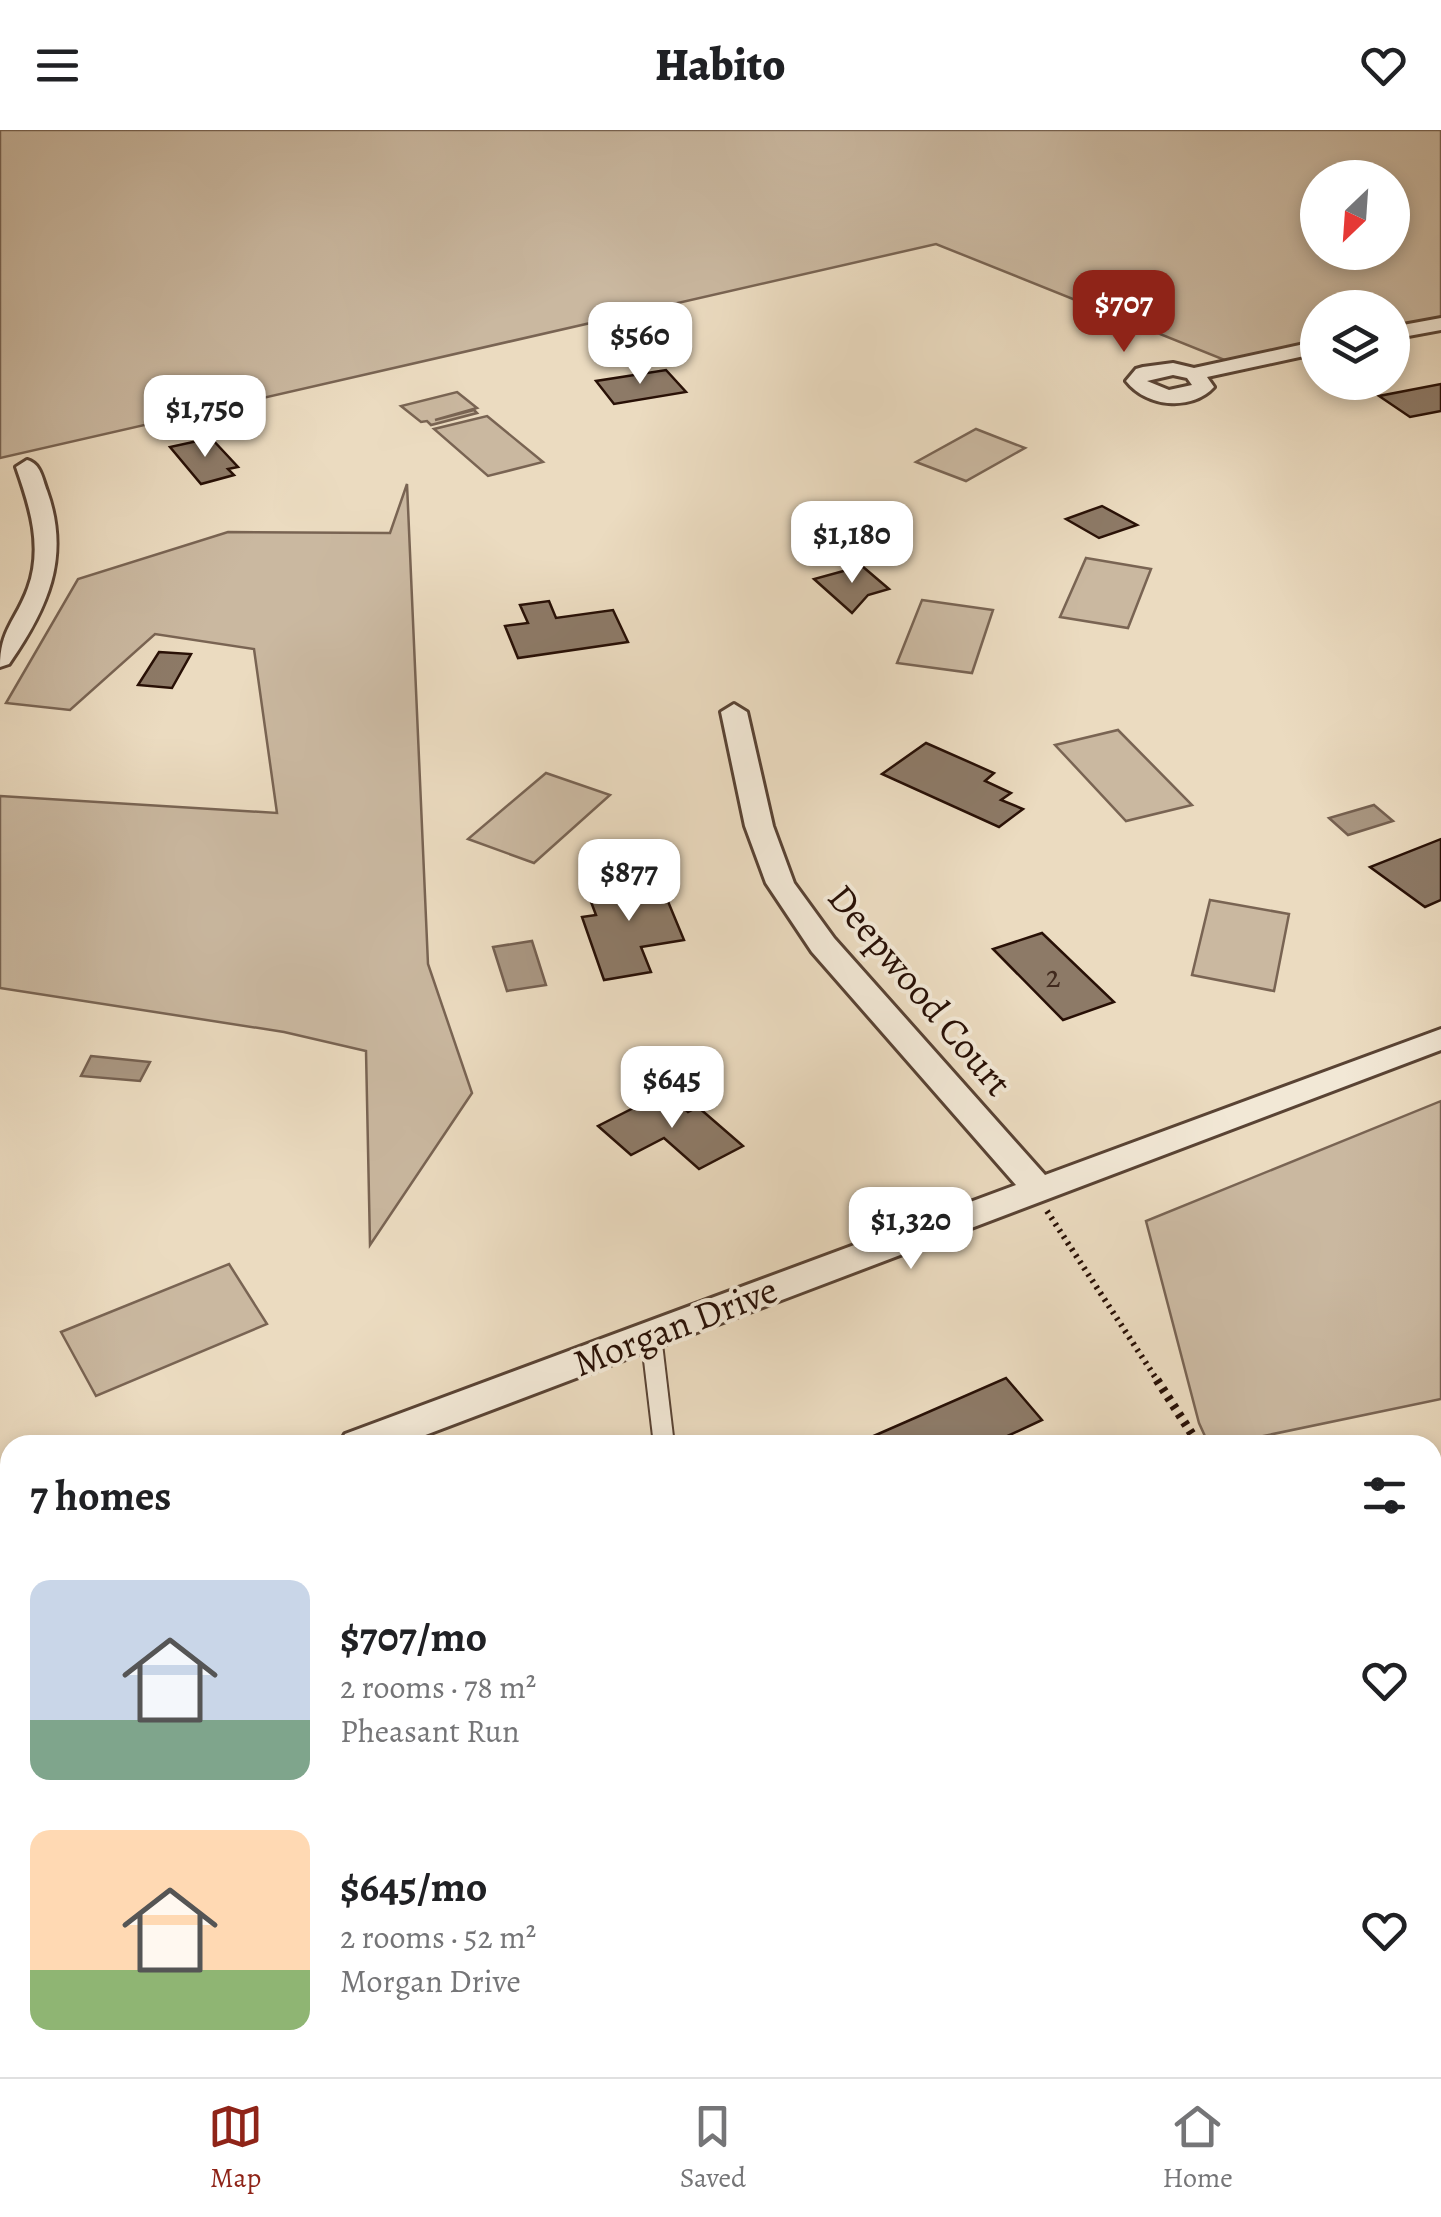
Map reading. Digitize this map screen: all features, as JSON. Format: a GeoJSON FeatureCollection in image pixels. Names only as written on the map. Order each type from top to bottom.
{"type":"FeatureCollection","features":[{"type":"Feature","properties":{"kind":"street"},"geometry":{"type":"LineString","coordinates":[[1410,330],[1441,324]]}},
{"type":"Feature","properties":{"kind":"street"},"geometry":{"type":"LineString","coordinates":[[1194,374],[1300,350]]}},
{"type":"Feature","properties":{"kind":"street"},"geometry":{"type":"LineString","coordinates":[[0,659],[36,603],[49,552],[27,467]]}},
{"type":"Feature","properties":{"kind":"street","name":"Deepwood Court"},"geometry":{"type":"LineString","coordinates":[[734,712],[759,826],[780,883],[822,945],[1037,1191]]}},
{"type":"Feature","properties":{"kind":"street","name":"Morgan Drive"},"geometry":{"type":"LineString","coordinates":[[385,1435],[1441,1039]]}},
{"type":"Feature","properties":{"kind":"lane"},"geometry":{"type":"LineString","coordinates":[[650,1335],[663,1435]]}},
{"type":"Feature","properties":{"kind":"path"},"geometry":{"type":"LineString","coordinates":[[1037,1191],[1193,1435]]}},
{"type":"Feature","properties":{"kind":"shaded area"},"geometry":{"type":"Polygon","coordinates":[[[0,130],[1441,130],[1441,324],[1410,330],[1410,290],[1300,290],[1300,350],[1232,363],[936,244],[0,458],[0,130]]]}},
{"type":"Feature","properties":{"kind":"shaded area"},"geometry":{"type":"Polygon","coordinates":[[[457,392],[477,408],[435,420],[474,410],[477,413],[431,425],[401,406],[457,392]]]}},
{"type":"Feature","properties":{"kind":"shaded area"},"geometry":{"type":"Polygon","coordinates":[[[487,416],[543,462],[488,476],[434,429],[487,416]]]}},
{"type":"Feature","properties":{"kind":"shaded area"},"geometry":{"type":"Polygon","coordinates":[[[976,429],[1025,448],[966,481],[916,462],[976,429]]]}},
{"type":"Feature","properties":{"kind":"shaded area"},"geometry":{"type":"Polygon","coordinates":[[[407,484],[428,964],[472,1093],[370,1245],[366,1051],[284,1032],[0,988],[0,796],[277,813],[254,649],[155,634],[70,710],[6,703],[78,579],[228,532],[390,533],[407,484]]]}},
{"type":"Feature","properties":{"kind":"shaded area"},"geometry":{"type":"Polygon","coordinates":[[[1086,558],[1151,569],[1128,628],[1060,617],[1086,558]]]}},
{"type":"Feature","properties":{"kind":"shaded area"},"geometry":{"type":"Polygon","coordinates":[[[922,600],[993,610],[972,673],[897,663],[922,600]]]}},
{"type":"Feature","properties":{"kind":"shaded area"},"geometry":{"type":"Polygon","coordinates":[[[1118,730],[1192,805],[1126,821],[1055,745],[1118,730]]]}},
{"type":"Feature","properties":{"kind":"shaded area"},"geometry":{"type":"Polygon","coordinates":[[[546,773],[610,795],[534,863],[468,839],[546,773]]]}},
{"type":"Feature","properties":{"kind":"shaded area"},"geometry":{"type":"Polygon","coordinates":[[[1374,805],[1393,821],[1348,835],[1329,818],[1374,805]]]}},
{"type":"Feature","properties":{"kind":"shaded area"},"geometry":{"type":"Polygon","coordinates":[[[1210,900],[1289,914],[1274,991],[1192,975],[1210,900]]]}},
{"type":"Feature","properties":{"kind":"shaded area"},"geometry":{"type":"Polygon","coordinates":[[[532,941],[546,985],[507,991],[493,947],[532,941]]]}},
{"type":"Feature","properties":{"kind":"shaded area"},"geometry":{"type":"Polygon","coordinates":[[[91,1056],[150,1062],[140,1081],[81,1076],[91,1056]]]}},
{"type":"Feature","properties":{"kind":"shaded area"},"geometry":{"type":"Polygon","coordinates":[[[1441,1101],[1441,1399],[1268,1435],[1204,1435],[1146,1221],[1441,1101]]]}},
{"type":"Feature","properties":{"kind":"shaded area"},"geometry":{"type":"Polygon","coordinates":[[[229,1264],[267,1324],[96,1396],[61,1332],[229,1264]]]}},
{"type":"Feature","properties":{"kind":"building"},"geometry":{"type":"Polygon","coordinates":[[[666,370],[686,392],[614,404],[596,381],[666,370]]]}},
{"type":"Feature","properties":{"kind":"building"},"geometry":{"type":"Polygon","coordinates":[[[1441,384],[1441,411],[1410,417],[1385,400],[1410,400],[1410,390],[1441,384]]]}},
{"type":"Feature","properties":{"kind":"building"},"geometry":{"type":"Polygon","coordinates":[[[211,438],[238,467],[228,469],[234,475],[201,484],[170,447],[211,438]]]}},
{"type":"Feature","properties":{"kind":"building"},"geometry":{"type":"Polygon","coordinates":[[[1102,506],[1137,525],[1099,538],[1066,519],[1102,506]]]}},
{"type":"Feature","properties":{"kind":"building"},"geometry":{"type":"Polygon","coordinates":[[[862,566],[889,589],[868,595],[852,613],[814,579],[862,566]]]}},
{"type":"Feature","properties":{"kind":"building"},"geometry":{"type":"Polygon","coordinates":[[[549,601],[556,618],[613,610],[628,642],[518,658],[505,626],[528,623],[520,605],[549,601]]]}},
{"type":"Feature","properties":{"kind":"building"},"geometry":{"type":"Polygon","coordinates":[[[159,652],[191,654],[172,688],[138,685],[159,652]]]}},
{"type":"Feature","properties":{"kind":"building"},"geometry":{"type":"Polygon","coordinates":[[[926,743],[994,773],[985,781],[1011,793],[1001,800],[1023,809],[999,827],[882,774],[926,743]]]}},
{"type":"Feature","properties":{"kind":"building"},"geometry":{"type":"Polygon","coordinates":[[[1441,839],[1441,900],[1425,907],[1370,867],[1441,839]]]}},
{"type":"Feature","properties":{"kind":"building"},"geometry":{"type":"Polygon","coordinates":[[[657,875],[684,940],[641,947],[651,972],[604,980],[582,917],[596,915],[585,886],[657,875]]]}},
{"type":"Feature","properties":{"kind":"building"},"geometry":{"type":"Polygon","coordinates":[[[1042,933],[1114,1002],[1063,1020],[993,949],[1042,933]]]}},
{"type":"Feature","properties":{"kind":"building"},"geometry":{"type":"Polygon","coordinates":[[[665,1092],[688,1112],[698,1107],[743,1146],[699,1169],[664,1138],[631,1155],[598,1126],[665,1092]]]}},
{"type":"Feature","properties":{"kind":"building"},"geometry":{"type":"Polygon","coordinates":[[[1006,1378],[1042,1420],[1010,1435],[876,1435],[1006,1378]]]}}]}
